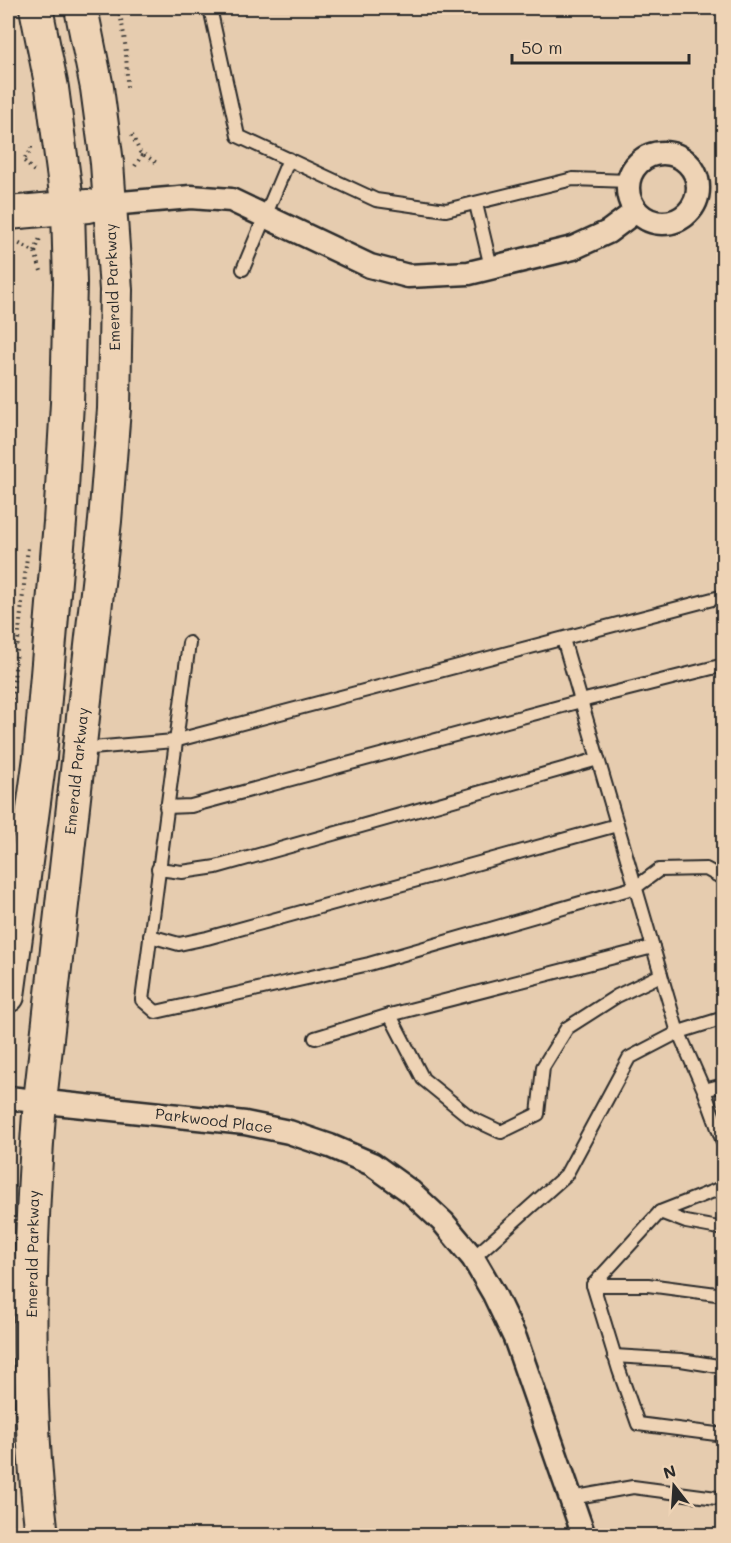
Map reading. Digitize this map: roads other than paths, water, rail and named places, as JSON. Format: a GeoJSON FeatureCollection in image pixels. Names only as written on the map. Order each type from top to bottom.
{"type":"FeatureCollection","features":[{"type":"Feature","properties":{"kind":"main road"},"geometry":{"type":"LineString","coordinates":[[8,996],[40,757],[59,533],[67,402],[70,283],[68,209],[52,88],[36,8]]}},
{"type":"Feature","properties":{"kind":"main road","name":"Emerald Parkway"},"geometry":{"type":"LineString","coordinates":[[42,1536],[30,1379],[34,1173],[40,1101],[105,521],[114,409],[116,290],[107,163],[97,88],[81,8]]}},
{"type":"Feature","properties":{"kind":"main road"},"geometry":{"type":"LineString","coordinates":[[8,213],[110,204]]}},
{"type":"Feature","properties":{"kind":"street"},"geometry":{"type":"LineString","coordinates":[[671,153],[685,160],[694,172],[698,181],[698,195],[691,209],[681,218],[661,223],[653,222],[636,211],[631,204],[627,190],[628,181],[634,167],[652,154],[671,153]]}},
{"type":"Feature","properties":{"kind":"street"},"geometry":{"type":"LineString","coordinates":[[110,204],[191,197],[231,200],[370,267],[408,276],[469,273],[573,248],[608,232],[636,211]]}},
{"type":"Feature","properties":{"kind":"street","name":"Parkwood Place"},"geometry":{"type":"LineString","coordinates":[[8,1098],[245,1123],[290,1132],[372,1164],[411,1192],[443,1222],[472,1258],[494,1294],[515,1338],[584,1536]]}},
{"type":"Feature","properties":{"kind":"lane"},"geometry":{"type":"LineString","coordinates":[[210,8],[238,136],[376,200],[446,210],[573,179],[628,181]]}},
{"type":"Feature","properties":{"kind":"lane"},"geometry":{"type":"LineString","coordinates":[[243,269],[289,159]]}},
{"type":"Feature","properties":{"kind":"lane"},"geometry":{"type":"LineString","coordinates":[[476,204],[491,267]]}},
{"type":"Feature","properties":{"kind":"lane"},"geometry":{"type":"LineString","coordinates":[[79,749],[174,741],[723,597]]}},
{"type":"Feature","properties":{"kind":"lane"},"geometry":{"type":"LineString","coordinates":[[562,639],[679,1032],[704,1090],[723,1145]]}},
{"type":"Feature","properties":{"kind":"lane"},"geometry":{"type":"LineString","coordinates":[[189,643],[174,741],[142,1000],[156,1012],[369,964],[636,887],[659,870],[706,869],[723,879]]}},
{"type":"Feature","properties":{"kind":"lane"},"geometry":{"type":"LineString","coordinates":[[166,807],[191,806],[723,665]]}},
{"type":"Feature","properties":{"kind":"lane"},"geometry":{"type":"LineString","coordinates":[[158,869],[182,872],[216,867],[598,759]]}},
{"type":"Feature","properties":{"kind":"lane"},"geometry":{"type":"LineString","coordinates":[[150,936],[179,944],[207,938],[617,825]]}},
{"type":"Feature","properties":{"kind":"lane"},"geometry":{"type":"LineString","coordinates":[[315,1038],[390,1015],[653,947]]}},
{"type":"Feature","properties":{"kind":"lane"},"geometry":{"type":"LineString","coordinates":[[390,1015],[423,1079],[471,1118],[501,1132],[538,1114],[543,1067],[567,1028],[617,996],[661,975]]}},
{"type":"Feature","properties":{"kind":"lane"},"geometry":{"type":"LineString","coordinates":[[472,1258],[566,1175],[630,1058],[679,1032],[723,1018]]}},
{"type":"Feature","properties":{"kind":"lane"},"geometry":{"type":"LineString","coordinates":[[704,1090],[723,1085]]}},
{"type":"Feature","properties":{"kind":"lane"},"geometry":{"type":"LineString","coordinates":[[593,1285],[660,1212],[723,1187]]}},
{"type":"Feature","properties":{"kind":"lane"},"geometry":{"type":"LineString","coordinates":[[660,1212],[686,1222],[723,1229]]}},
{"type":"Feature","properties":{"kind":"lane"},"geometry":{"type":"LineString","coordinates":[[593,1285],[648,1285],[723,1295]]}},
{"type":"Feature","properties":{"kind":"lane"},"geometry":{"type":"LineString","coordinates":[[593,1285],[614,1356],[638,1424],[723,1435]]}},
{"type":"Feature","properties":{"kind":"lane"},"geometry":{"type":"LineString","coordinates":[[614,1356],[681,1360],[723,1367]]}},
{"type":"Feature","properties":{"kind":"lane"},"geometry":{"type":"LineString","coordinates":[[571,1498],[633,1487],[723,1499]]}}]}
